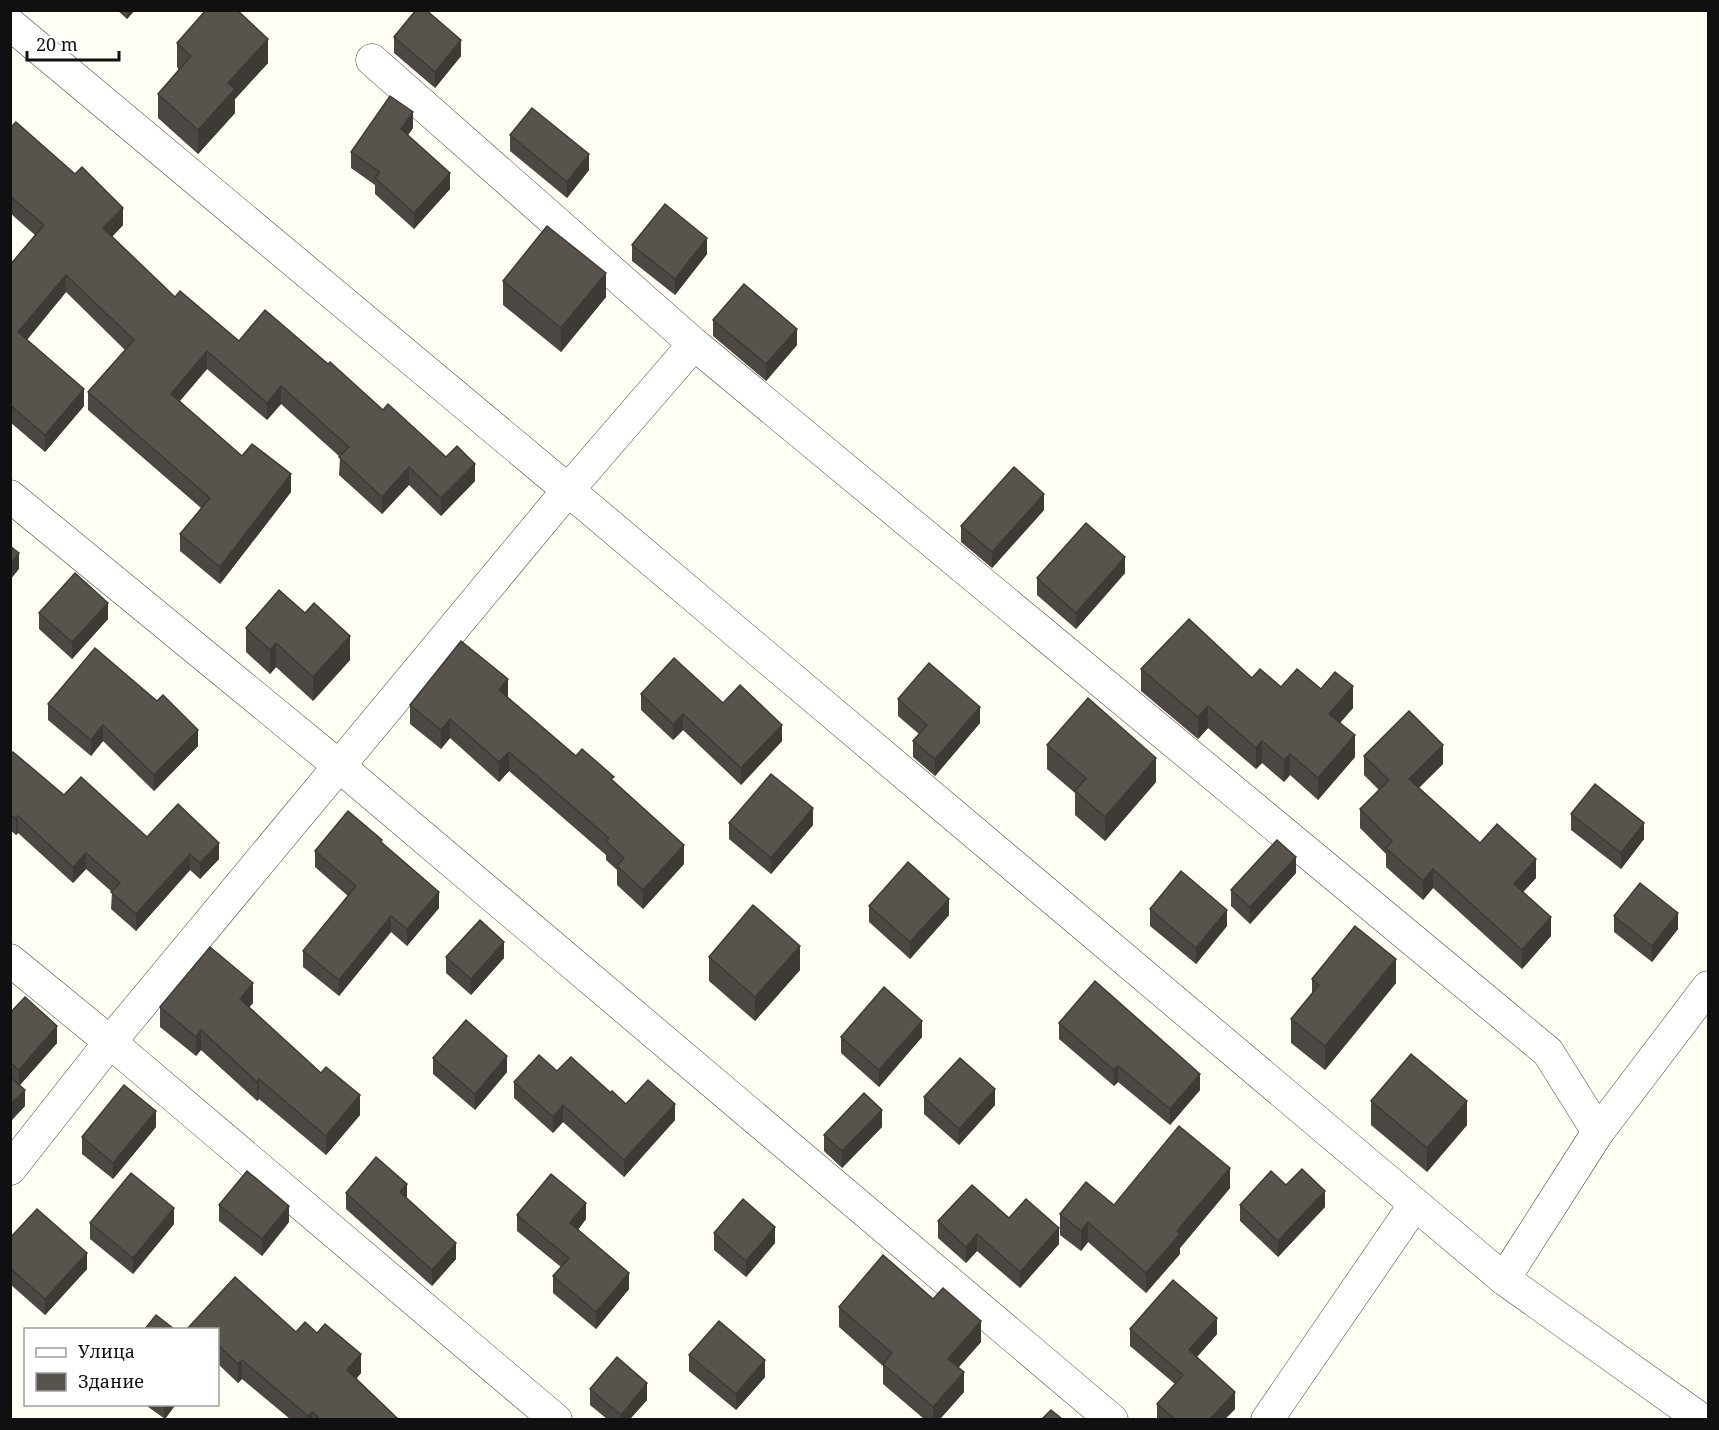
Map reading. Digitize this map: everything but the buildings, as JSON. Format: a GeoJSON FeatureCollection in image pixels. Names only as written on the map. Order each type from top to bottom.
{"type":"FeatureCollection","features":[{"type":"Feature","properties":{"kind":"street"},"geometry":{"type":"LineString","coordinates":[[10,24],[568,490],[1504,1279],[1702,1419]]}},
{"type":"Feature","properties":{"kind":"street"},"geometry":{"type":"LineString","coordinates":[[372,60],[694,344],[1548,1052],[1598,1132]]}},
{"type":"Feature","properties":{"kind":"street"},"geometry":{"type":"LineString","coordinates":[[10,1169],[110,1042],[568,490],[694,344]]}},
{"type":"Feature","properties":{"kind":"street"},"geometry":{"type":"LineString","coordinates":[[10,496],[339,766],[1112,1419]]}},
{"type":"Feature","properties":{"kind":"street"},"geometry":{"type":"LineString","coordinates":[[10,960],[556,1419]]}},
{"type":"Feature","properties":{"kind":"street"},"geometry":{"type":"LineString","coordinates":[[1504,1279],[1598,1132],[1708,987]]}},
{"type":"Feature","properties":{"kind":"street"},"geometry":{"type":"LineString","coordinates":[[1267,1419],[1414,1204]]}}]}
